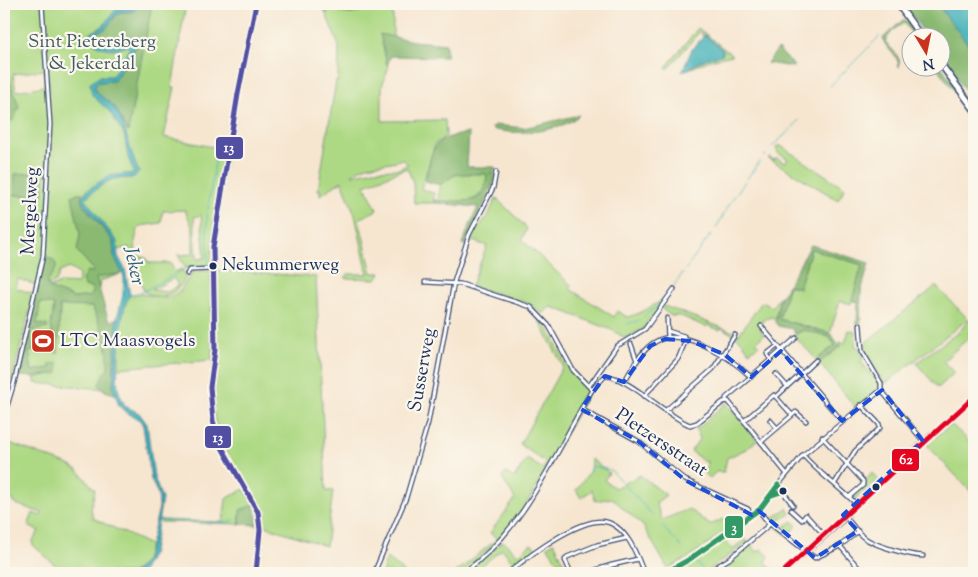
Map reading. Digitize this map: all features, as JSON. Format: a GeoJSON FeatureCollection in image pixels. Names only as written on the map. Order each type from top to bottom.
{"type":"FeatureCollection","features":[{"type":"Feature","properties":{"kind":"main road"},"geometry":{"type":"LineString","coordinates":[[256,4],[216,224],[213,268],[215,350],[210,388],[211,408],[224,453],[258,512],[260,530],[256,573]]}},
{"type":"Feature","properties":{"kind":"main road"},"geometry":{"type":"LineString","coordinates":[[898,4],[904,17],[913,28]]}},
{"type":"Feature","properties":{"kind":"main road"},"geometry":{"type":"LineString","coordinates":[[950,77],[974,109]]}},
{"type":"Feature","properties":{"kind":"main road"},"geometry":{"type":"LineString","coordinates":[[782,573],[974,397]]}},
{"type":"Feature","properties":{"kind":"main road"},"geometry":{"type":"LineString","coordinates":[[666,573],[690,560],[759,511],[766,504],[778,485]]}},
{"type":"Feature","properties":{"kind":"street","name":"Mergelweg"},"geometry":{"type":"LineString","coordinates":[[4,416],[14,384],[43,256],[50,124],[42,4]]}},
{"type":"Feature","properties":{"kind":"street","name":"Susserweg"},"geometry":{"type":"LineString","coordinates":[[374,573],[406,498],[428,423],[454,282],[469,235],[493,188],[496,172]]}},
{"type":"Feature","properties":{"kind":"street"},"geometry":{"type":"LineString","coordinates":[[187,274],[190,270],[213,268]]}},
{"type":"Feature","properties":{"kind":"street"},"geometry":{"type":"LineString","coordinates":[[425,282],[454,282],[519,302],[539,313],[549,326],[568,363],[590,388]]}},
{"type":"Feature","properties":{"kind":"street"},"geometry":{"type":"LineString","coordinates":[[463,573],[494,547],[514,524],[581,409],[590,388],[617,346],[645,329],[674,289]]}},
{"type":"Feature","properties":{"kind":"street"},"geometry":{"type":"LineString","coordinates":[[667,318],[668,338]]}},
{"type":"Feature","properties":{"kind":"street"},"geometry":{"type":"LineString","coordinates":[[860,325],[862,351],[881,383],[881,390],[924,442]]}},
{"type":"Feature","properties":{"kind":"street"},"geometry":{"type":"LineString","coordinates":[[761,326],[842,421]]}},
{"type":"Feature","properties":{"kind":"street"},"geometry":{"type":"LineString","coordinates":[[644,396],[678,359],[684,336],[668,331]]}},
{"type":"Feature","properties":{"kind":"street"},"geometry":{"type":"LineString","coordinates":[[665,411],[702,380],[724,354],[735,335]]}},
{"type":"Feature","properties":{"kind":"street"},"geometry":{"type":"LineString","coordinates":[[624,382],[637,362],[653,343],[668,338],[684,340],[724,354],[752,377]]}},
{"type":"Feature","properties":{"kind":"street"},"geometry":{"type":"LineString","coordinates":[[590,388],[605,376],[624,382],[686,424],[694,425],[726,401],[796,338]]}},
{"type":"Feature","properties":{"kind":"street"},"geometry":{"type":"LineString","coordinates":[[631,344],[637,362]]}},
{"type":"Feature","properties":{"kind":"street"},"geometry":{"type":"LineString","coordinates":[[771,360],[767,354],[776,347]]}},
{"type":"Feature","properties":{"kind":"street"},"geometry":{"type":"LineString","coordinates":[[744,421],[774,395],[776,397],[786,388],[786,385],[816,360]]}},
{"type":"Feature","properties":{"kind":"street"},"geometry":{"type":"LineString","coordinates":[[776,374],[786,385]]}},
{"type":"Feature","properties":{"kind":"street"},"geometry":{"type":"LineString","coordinates":[[793,505],[778,485],[786,474],[822,438],[881,390]]}},
{"type":"Feature","properties":{"kind":"street"},"geometry":{"type":"LineString","coordinates":[[776,397],[792,415]]}},
{"type":"Feature","properties":{"kind":"street"},"geometry":{"type":"LineString","coordinates":[[726,401],[786,474]]}},
{"type":"Feature","properties":{"kind":"street"},"geometry":{"type":"LineString","coordinates":[[835,483],[856,450],[880,427],[861,405]]}},
{"type":"Feature","properties":{"kind":"street","name":"Pletzersstraat"},"geometry":{"type":"LineString","coordinates":[[581,409],[638,441],[680,477],[748,510],[752,515]]}},
{"type":"Feature","properties":{"kind":"street"},"geometry":{"type":"LineString","coordinates":[[761,442],[798,412],[806,421]]}},
{"type":"Feature","properties":{"kind":"street"},"geometry":{"type":"LineString","coordinates":[[770,420],[777,428]]}},
{"type":"Feature","properties":{"kind":"street"},"geometry":{"type":"LineString","coordinates":[[822,438],[847,463],[863,483],[849,497]]}},
{"type":"Feature","properties":{"kind":"street"},"geometry":{"type":"LineString","coordinates":[[803,456],[818,473],[835,483],[856,504]]}},
{"type":"Feature","properties":{"kind":"street"},"geometry":{"type":"LineString","coordinates":[[790,510],[802,520],[805,517],[824,535]]}},
{"type":"Feature","properties":{"kind":"street"},"geometry":{"type":"LineString","coordinates":[[759,511],[770,524],[816,558],[840,546],[858,531]]}},
{"type":"Feature","properties":{"kind":"street"},"geometry":{"type":"LineString","coordinates":[[844,516],[858,531],[874,543],[911,555],[923,556]]}},
{"type":"Feature","properties":{"kind":"street"},"geometry":{"type":"LineString","coordinates":[[509,573],[554,539],[594,523],[611,523],[627,538],[644,573]]}},
{"type":"Feature","properties":{"kind":"street"},"geometry":{"type":"LineString","coordinates":[[706,573],[728,559],[770,524]]}},
{"type":"Feature","properties":{"kind":"street"},"geometry":{"type":"LineString","coordinates":[[571,573],[565,560],[567,557],[597,545],[627,538]]}},
{"type":"Feature","properties":{"kind":"street"},"geometry":{"type":"LineString","coordinates":[[840,546],[864,573]]}},
{"type":"Feature","properties":{"kind":"street"},"geometry":{"type":"LineString","coordinates":[[586,573],[638,560]]}},
{"type":"Feature","properties":{"kind":"highlighted area"},"geometry":{"type":"Polygon","coordinates":[[[665,339],[690,341],[724,354],[751,377],[781,351],[842,421],[882,390],[923,441],[843,515],[858,531],[815,558],[759,511],[752,515],[685,480],[638,441],[581,409],[605,376],[624,382],[650,346],[665,339]]]}},
{"type":"Feature","properties":{"kind":"green space","name":"Sint Pietersberg & Jekerdal"},"geometry":{"type":"Polygon","coordinates":[[[4,4],[186,4],[172,87],[175,87],[164,137],[227,150],[214,223],[211,266],[186,269],[178,255],[193,254],[193,229],[185,210],[163,211],[161,223],[140,226],[135,245],[138,256],[146,258],[149,263],[170,263],[175,272],[182,269],[186,275],[180,287],[169,294],[157,296],[144,291],[129,247],[113,251],[123,273],[100,281],[98,296],[74,299],[43,291],[60,283],[78,284],[79,274],[69,268],[60,272],[56,282],[39,289],[35,288],[36,285],[18,279],[16,288],[34,294],[4,411],[4,4]],[[44,70],[13,74],[16,91],[45,86],[44,70]],[[45,172],[15,175],[15,195],[44,194],[45,172]],[[201,215],[194,217],[197,259],[205,258],[201,215]],[[174,278],[152,290],[167,292],[178,286],[174,278]]]}},
{"type":"Feature","properties":{"kind":"green space"},"geometry":{"type":"Polygon","coordinates":[[[141,4],[152,4],[128,132],[115,107],[98,94],[94,88],[98,82],[114,81],[136,47],[125,42],[116,45],[104,43],[94,33],[105,29],[119,12],[131,12],[141,4]]]}},
{"type":"Feature","properties":{"kind":"green space"},"geometry":{"type":"Polygon","coordinates":[[[322,4],[393,4],[393,11],[365,10],[351,14],[343,13],[331,7],[326,14],[322,4]]]}},
{"type":"Feature","properties":{"kind":"green space"},"geometry":{"type":"Polygon","coordinates":[[[324,4],[393,11],[393,37],[387,55],[388,69],[382,86],[382,121],[445,120],[446,136],[435,144],[421,189],[434,193],[434,203],[414,203],[413,182],[407,168],[365,185],[377,210],[359,219],[372,273],[381,273],[376,279],[345,278],[348,274],[368,274],[355,215],[342,181],[320,195],[320,189],[318,190],[336,81],[338,81],[339,46],[324,4]],[[402,159],[368,166],[356,171],[352,175],[374,170],[399,169],[408,164],[402,159]]]}},
{"type":"Feature","properties":{"kind":"green space"},"geometry":{"type":"Polygon","coordinates":[[[904,4],[937,4],[974,52],[974,103],[950,68],[950,28],[921,28],[904,4]]]}},
{"type":"Feature","properties":{"kind":"green space"},"geometry":{"type":"Polygon","coordinates":[[[903,20],[908,21],[913,28],[908,28],[904,23],[893,30],[885,41],[897,56],[900,63],[899,67],[897,59],[886,46],[883,38],[903,20]]]}},
{"type":"Feature","properties":{"kind":"green space"},"geometry":{"type":"Polygon","coordinates":[[[698,28],[701,30],[668,69],[666,67],[698,28]]]}},
{"type":"Feature","properties":{"kind":"green space"},"geometry":{"type":"Polygon","coordinates":[[[702,31],[732,55],[710,60],[687,70],[705,59],[723,53],[723,50],[705,35],[702,36],[702,31]]]}},
{"type":"Feature","properties":{"kind":"green space"},"geometry":{"type":"Polygon","coordinates":[[[380,34],[413,41],[446,44],[446,57],[391,56],[387,65],[380,34]]]}},
{"type":"Feature","properties":{"kind":"green space"},"geometry":{"type":"Polygon","coordinates":[[[778,49],[794,66],[793,67],[767,63],[778,49]]]}},
{"type":"Feature","properties":{"kind":"green space"},"geometry":{"type":"Polygon","coordinates":[[[4,64],[19,107],[13,120],[4,127],[4,64]]]}},
{"type":"Feature","properties":{"kind":"green space"},"geometry":{"type":"Polygon","coordinates":[[[945,78],[949,78],[974,113],[974,116],[945,78]]]}},
{"type":"Feature","properties":{"kind":"green space"},"geometry":{"type":"Polygon","coordinates":[[[579,115],[561,125],[538,131],[513,132],[492,129],[494,125],[524,128],[579,115]]]}},
{"type":"Feature","properties":{"kind":"green space"},"geometry":{"type":"Polygon","coordinates":[[[469,133],[467,167],[495,167],[495,171],[490,173],[496,174],[465,245],[462,244],[478,207],[434,203],[434,200],[462,201],[474,199],[484,189],[487,174],[456,174],[440,185],[425,181],[430,160],[436,146],[447,138],[469,133]]]}},
{"type":"Feature","properties":{"kind":"green space"},"geometry":{"type":"Polygon","coordinates":[[[779,145],[845,188],[838,200],[768,158],[774,160],[777,158],[785,163],[788,159],[778,153],[776,148],[779,145]]]}},
{"type":"Feature","properties":{"kind":"green space"},"geometry":{"type":"Polygon","coordinates":[[[45,172],[43,196],[15,195],[15,174],[45,172]]]}},
{"type":"Feature","properties":{"kind":"green space"},"geometry":{"type":"Polygon","coordinates":[[[488,173],[482,192],[472,200],[465,202],[438,201],[440,185],[450,177],[462,174],[488,173]]]}},
{"type":"Feature","properties":{"kind":"green space"},"geometry":{"type":"Polygon","coordinates":[[[77,193],[83,193],[81,197],[83,205],[113,241],[114,256],[123,273],[96,278],[108,319],[111,321],[117,318],[113,385],[115,394],[105,391],[99,385],[102,376],[108,369],[107,352],[102,330],[92,307],[60,306],[58,354],[55,352],[51,325],[54,305],[40,303],[37,324],[47,325],[48,328],[30,331],[33,351],[29,352],[32,371],[50,368],[50,364],[58,363],[58,373],[35,377],[19,376],[44,255],[54,261],[56,265],[55,271],[47,282],[49,288],[74,298],[90,296],[93,289],[85,286],[82,280],[87,271],[93,272],[93,269],[77,251],[80,234],[72,196],[77,193]]]}},
{"type":"Feature","properties":{"kind":"green space"},"geometry":{"type":"Polygon","coordinates":[[[496,198],[527,228],[522,240],[572,286],[570,289],[614,317],[617,311],[627,317],[632,316],[666,299],[642,330],[625,338],[612,330],[555,308],[550,307],[543,314],[527,303],[471,286],[487,246],[470,240],[476,226],[480,226],[489,214],[496,198]]]}},
{"type":"Feature","properties":{"kind":"green space"},"geometry":{"type":"Polygon","coordinates":[[[811,245],[869,263],[861,292],[860,326],[857,325],[858,302],[852,300],[862,265],[811,249],[799,288],[789,285],[779,319],[831,334],[840,346],[819,363],[816,360],[835,345],[829,337],[804,330],[795,334],[793,329],[778,326],[775,322],[781,297],[811,245]]]}},
{"type":"Feature","properties":{"kind":"green space"},"geometry":{"type":"Polygon","coordinates":[[[811,249],[863,265],[851,304],[840,301],[830,333],[779,319],[789,285],[799,288],[811,249]]]}},
{"type":"Feature","properties":{"kind":"green space"},"geometry":{"type":"Polygon","coordinates":[[[209,270],[211,274],[212,360],[119,368],[120,320],[125,302],[130,295],[142,294],[163,298],[171,297],[181,290],[192,272],[209,270]]]}},
{"type":"Feature","properties":{"kind":"green space"},"geometry":{"type":"Polygon","coordinates":[[[217,270],[316,277],[326,491],[333,491],[326,546],[262,525],[256,502],[221,443],[212,401],[217,270]]]}},
{"type":"Feature","properties":{"kind":"green space"},"geometry":{"type":"Polygon","coordinates":[[[936,286],[968,319],[885,384],[883,383],[861,346],[936,286]]]}},
{"type":"Feature","properties":{"kind":"green space"},"geometry":{"type":"Polygon","coordinates":[[[780,296],[775,319],[771,317],[763,320],[761,331],[764,335],[756,342],[759,345],[749,352],[740,339],[722,328],[719,330],[707,325],[706,327],[681,316],[671,316],[662,309],[664,306],[739,334],[762,302],[772,307],[780,296]]]}},
{"type":"Feature","properties":{"kind":"green space"},"geometry":{"type":"Polygon","coordinates":[[[40,303],[54,304],[52,326],[58,354],[60,305],[93,307],[106,337],[110,353],[107,371],[100,383],[105,389],[35,383],[35,377],[58,373],[50,368],[32,371],[29,352],[33,351],[30,330],[47,325],[37,324],[40,303]]]}},
{"type":"Feature","properties":{"kind":"green space"},"geometry":{"type":"Polygon","coordinates":[[[974,314],[974,327],[968,333],[971,336],[943,361],[954,373],[938,388],[916,363],[960,331],[974,314]]]}},
{"type":"Feature","properties":{"kind":"green space"},"geometry":{"type":"Polygon","coordinates":[[[540,317],[567,365],[589,390],[520,516],[500,540],[462,573],[455,573],[497,539],[490,533],[515,499],[502,478],[506,473],[514,478],[527,459],[543,469],[546,463],[520,444],[563,366],[539,321],[540,317]]]}},
{"type":"Feature","properties":{"kind":"green space"},"geometry":{"type":"Polygon","coordinates":[[[804,330],[829,337],[836,345],[816,360],[794,335],[804,330]]]}},
{"type":"Feature","properties":{"kind":"green space"},"geometry":{"type":"Polygon","coordinates":[[[849,330],[856,332],[855,346],[860,348],[864,358],[861,361],[881,387],[856,408],[819,363],[841,346],[840,342],[845,343],[849,330]]]}},
{"type":"Feature","properties":{"kind":"green space"},"geometry":{"type":"Polygon","coordinates":[[[726,403],[757,440],[746,449],[727,458],[724,472],[716,472],[710,478],[703,472],[707,461],[704,462],[691,451],[700,438],[695,428],[701,426],[726,403]]]}},
{"type":"Feature","properties":{"kind":"green space"},"geometry":{"type":"Polygon","coordinates":[[[951,424],[974,446],[974,495],[927,445],[951,424]]]}},
{"type":"Feature","properties":{"kind":"green space"},"geometry":{"type":"Polygon","coordinates":[[[4,441],[78,470],[95,490],[91,508],[93,518],[150,545],[144,563],[132,573],[64,573],[33,545],[32,542],[39,531],[28,526],[33,513],[41,516],[42,513],[13,503],[14,500],[9,498],[11,491],[4,489],[4,441]]]}},
{"type":"Feature","properties":{"kind":"green space"},"geometry":{"type":"Polygon","coordinates":[[[591,459],[609,473],[604,480],[615,488],[640,475],[666,495],[656,503],[662,520],[689,509],[710,525],[723,519],[729,529],[691,556],[668,569],[643,526],[612,498],[595,501],[592,490],[581,498],[576,490],[590,471],[591,459]]]}},
{"type":"Feature","properties":{"kind":"green space"},"geometry":{"type":"Polygon","coordinates":[[[872,473],[878,479],[855,499],[853,496],[872,473]]]}},
{"type":"Feature","properties":{"kind":"green space"},"geometry":{"type":"Polygon","coordinates":[[[244,489],[254,505],[239,517],[240,524],[160,522],[160,520],[223,522],[226,499],[244,489]]]}},
{"type":"Feature","properties":{"kind":"green space"},"geometry":{"type":"Polygon","coordinates":[[[254,505],[258,525],[240,524],[240,510],[254,505]]]}},
{"type":"Feature","properties":{"kind":"green space"},"geometry":{"type":"Polygon","coordinates":[[[787,508],[790,514],[776,522],[781,529],[793,521],[797,526],[787,536],[769,521],[787,508]]]}},
{"type":"Feature","properties":{"kind":"green space"},"geometry":{"type":"Polygon","coordinates":[[[724,539],[732,549],[746,539],[748,542],[704,573],[671,573],[724,539]]]}},
{"type":"Feature","properties":{"kind":"green space"},"geometry":{"type":"Polygon","coordinates":[[[503,541],[518,555],[531,544],[537,549],[516,565],[502,549],[473,573],[466,573],[503,541]]]}},
{"type":"Feature","properties":{"kind":"green space"},"geometry":{"type":"Polygon","coordinates":[[[554,542],[569,573],[561,573],[558,562],[547,546],[554,542]]]}},
{"type":"Feature","properties":{"kind":"green space"},"geometry":{"type":"Polygon","coordinates":[[[751,544],[757,552],[761,549],[769,556],[766,562],[775,573],[708,573],[731,559],[751,544]]]}},
{"type":"Feature","properties":{"kind":"green space"},"geometry":{"type":"Polygon","coordinates":[[[387,558],[405,573],[382,573],[387,558]]]}},
{"type":"Feature","properties":{"kind":"water"},"geometry":{"type":"Polygon","coordinates":[[[136,4],[141,4],[134,11],[119,12],[105,29],[94,33],[98,39],[106,44],[111,45],[132,39],[137,44],[114,81],[98,82],[94,88],[116,110],[139,172],[131,178],[111,180],[85,199],[117,241],[118,256],[125,269],[130,295],[121,325],[118,355],[118,388],[125,406],[139,413],[147,424],[154,477],[162,499],[153,552],[142,572],[132,573],[143,565],[148,554],[159,507],[158,494],[151,480],[143,426],[140,420],[119,406],[113,387],[117,318],[125,288],[124,277],[114,256],[113,241],[81,200],[86,191],[108,176],[134,173],[128,157],[124,134],[109,111],[92,95],[90,83],[100,76],[112,76],[130,48],[127,46],[116,49],[104,48],[94,43],[89,34],[103,26],[117,8],[132,8],[136,4]]]}},
{"type":"Feature","properties":{"kind":"water"},"geometry":{"type":"Polygon","coordinates":[[[937,4],[974,4],[974,52],[937,4]]]}},
{"type":"Feature","properties":{"kind":"water"},"geometry":{"type":"Polygon","coordinates":[[[705,35],[723,50],[723,54],[705,59],[682,72],[692,49],[705,35]]]}},
{"type":"Feature","properties":{"kind":"waterway"},"geometry":{"type":"LineString","coordinates":[[902,4],[919,28]]}},
{"type":"Feature","properties":{"kind":"waterway"},"geometry":{"type":"LineString","coordinates":[[830,86],[880,36]]}},
{"type":"Feature","properties":{"kind":"waterway"},"geometry":{"type":"LineString","coordinates":[[950,72],[960,86]]}},
{"type":"Feature","properties":{"kind":"waterway"},"geometry":{"type":"LineString","coordinates":[[793,127],[799,120]]}},
{"type":"Feature","properties":{"kind":"waterway"},"geometry":{"type":"LineString","coordinates":[[772,147],[791,129]]}},
{"type":"Feature","properties":{"kind":"waterway"},"geometry":{"type":"LineString","coordinates":[[208,209],[217,148]]}},
{"type":"Feature","properties":{"kind":"waterway"},"geometry":{"type":"LineString","coordinates":[[716,228],[733,198],[760,161]]}},
{"type":"Feature","properties":{"kind":"waterway"},"geometry":{"type":"LineString","coordinates":[[186,268],[208,264],[207,212]]}},
{"type":"Feature","properties":{"kind":"waterway"},"geometry":{"type":"LineString","coordinates":[[686,269],[711,234]]}},
{"type":"Feature","properties":{"kind":"waterway"},"geometry":{"type":"LineString","coordinates":[[130,295],[140,293],[183,270]]}},
{"type":"Feature","properties":{"kind":"waterway"},"geometry":{"type":"LineString","coordinates":[[673,287],[683,273]]}},
{"type":"Feature","properties":{"kind":"waterway","name":"Jeker"},"geometry":{"type":"LineString","coordinates":[[122,301],[124,277]]}},
{"type":"Feature","properties":{"kind":"waterway"},"geometry":{"type":"LineString","coordinates":[[644,316],[663,302]]}},
{"type":"Feature","properties":{"kind":"waterway"},"geometry":{"type":"LineString","coordinates":[[627,324],[640,320]]}},
{"type":"Feature","properties":{"kind":"waterway"},"geometry":{"type":"LineString","coordinates":[[588,475],[591,466],[611,470],[654,517]]}},
{"type":"Feature","properties":{"kind":"waterway"},"geometry":{"type":"LineString","coordinates":[[159,520],[223,523],[235,520]]}},
{"type":"Feature","properties":{"kind":"waterway"},"geometry":{"type":"LineString","coordinates":[[662,526],[676,541]]}},
{"type":"Feature","properties":{"kind":"waterway"},"geometry":{"type":"LineString","coordinates":[[678,543],[681,547]]}},
{"type":"Feature","properties":{"kind":"waterway"},"geometry":{"type":"LineString","coordinates":[[695,561],[704,571]]}},
{"type":"Feature","properties":{"kind":"transit line","name":"13"},"geometry":{"type":"LineString","coordinates":[[256,4],[238,94],[213,247],[215,350],[210,387],[213,421],[220,444],[258,512],[260,530],[256,573]]}},
{"type":"Feature","properties":{"kind":"transit line","name":"62"},"geometry":{"type":"LineString","coordinates":[[782,573],[974,397]]}},
{"type":"Feature","properties":{"kind":"transit line","name":"3"},"geometry":{"type":"LineString","coordinates":[[665,573],[690,559],[760,509],[778,485],[784,491],[772,495]]}},
{"type":"Feature","properties":{"kind":"place","name":"Nekummerweg"},"geometry":{"type":"Point","coordinates":[213,266]}},
{"type":"Feature","properties":{"kind":"place","name":"LTC Maasvogels"},"geometry":{"type":"Point","coordinates":[43,341]}}]}
